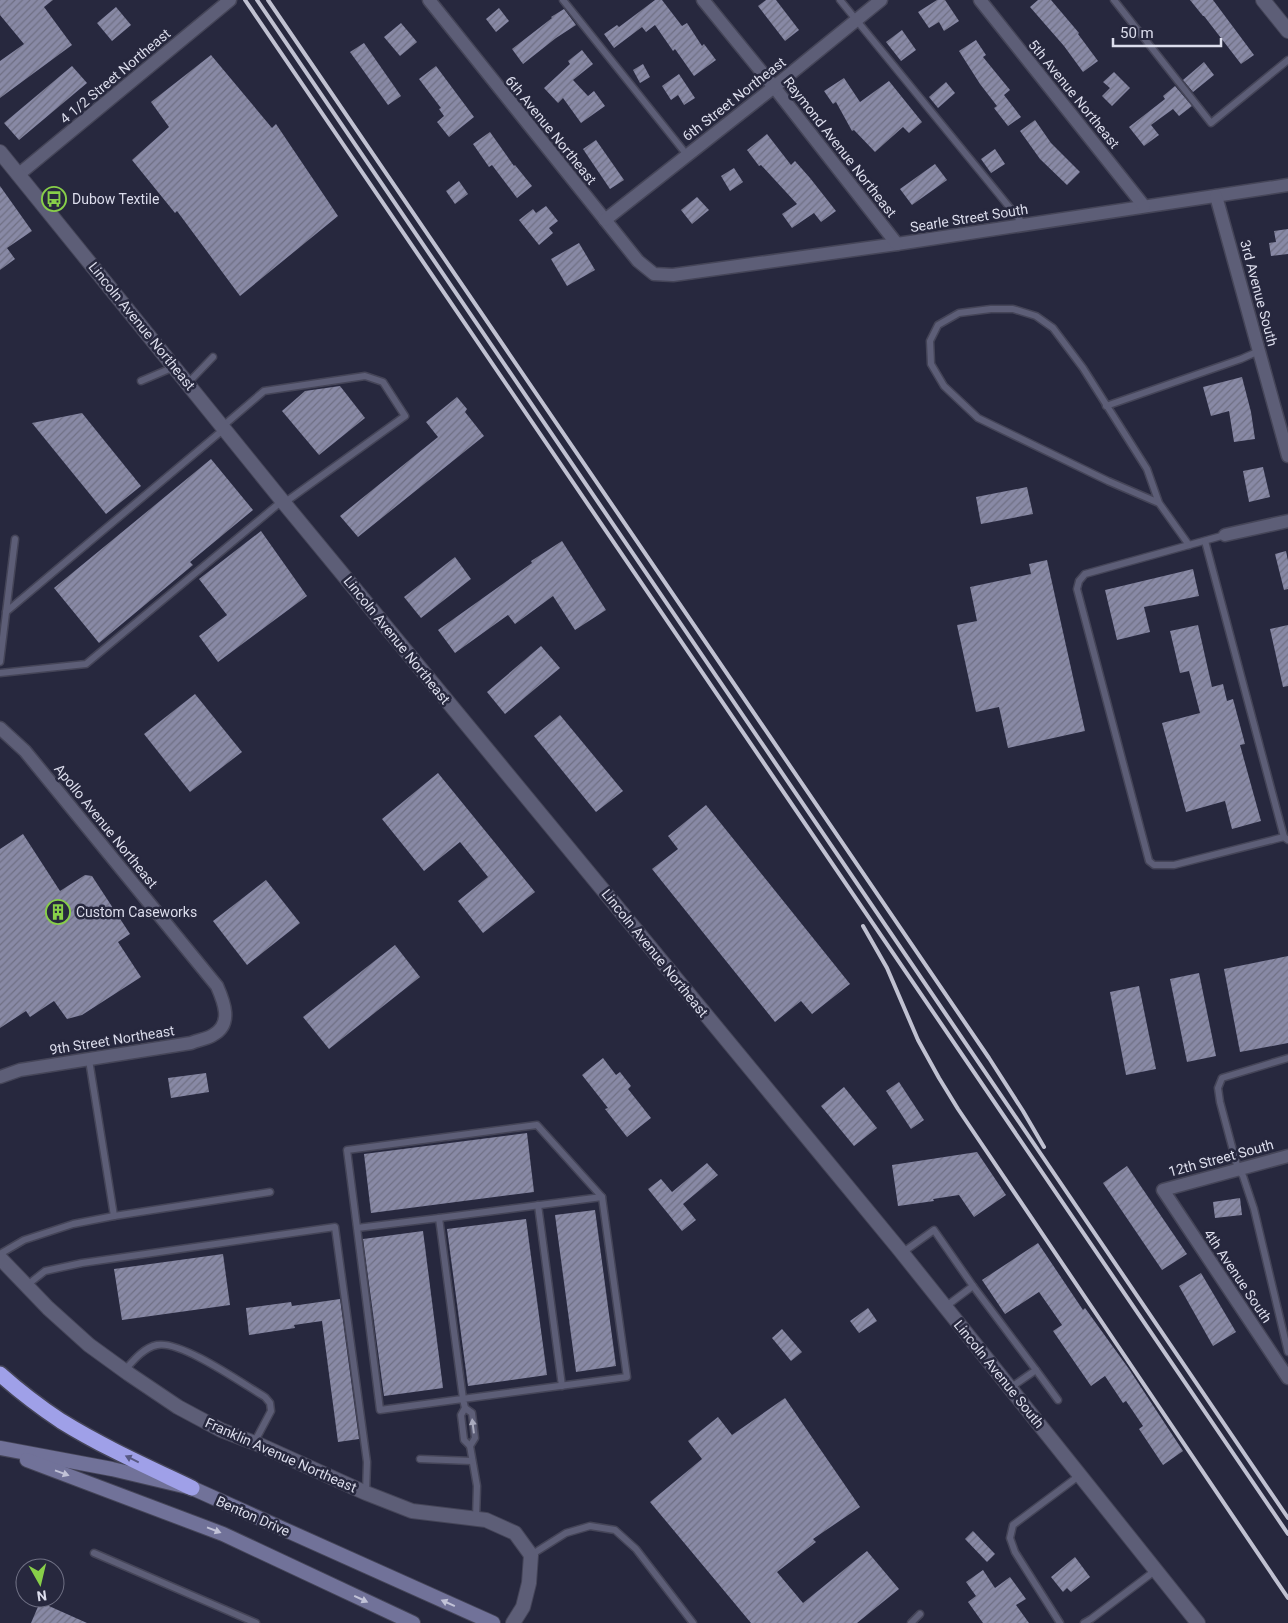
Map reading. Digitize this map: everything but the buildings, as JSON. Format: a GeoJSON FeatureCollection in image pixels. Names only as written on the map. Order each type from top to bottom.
{"type":"FeatureCollection","features":[{"type":"Feature","properties":{"kind":"highway"},"geometry":{"type":"LineString","coordinates":[[0,1374],[61,1421],[104,1445],[192,1488]]}},
{"type":"Feature","properties":{"kind":"main road","name":"Benton Drive"},"geometry":{"type":"LineString","coordinates":[[0,1449],[112,1469],[192,1488],[493,1623]]}},
{"type":"Feature","properties":{"kind":"main road","name":"Benton Drive"},"geometry":{"type":"LineString","coordinates":[[0,1449],[223,1534],[413,1623]]}},
{"type":"Feature","properties":{"kind":"street","name":"4 1/2 Street Northeast"},"geometry":{"type":"LineString","coordinates":[[18,174],[230,0]]}},
{"type":"Feature","properties":{"kind":"street","name":"6th Avenue Northeast"},"geometry":{"type":"LineString","coordinates":[[428,0],[604,220],[638,261],[654,274]]}},
{"type":"Feature","properties":{"kind":"street","name":"Raymond Avenue Northeast"},"geometry":{"type":"LineString","coordinates":[[703,0],[897,244]]}},
{"type":"Feature","properties":{"kind":"street","name":"6th Street Northeast"},"geometry":{"type":"LineString","coordinates":[[604,220],[774,87],[881,0]]}},
{"type":"Feature","properties":{"kind":"street","name":"5th Avenue Northeast"},"geometry":{"type":"LineString","coordinates":[[980,0],[1144,206]]}},
{"type":"Feature","properties":{"kind":"street"},"geometry":{"type":"LineString","coordinates":[[1263,0],[1288,31]]}},
{"type":"Feature","properties":{"kind":"street","name":"Lincoln Avenue Northeast"},"geometry":{"type":"LineString","coordinates":[[0,152],[283,502],[798,1126]]}},
{"type":"Feature","properties":{"kind":"street","name":"Searle Street South"},"geometry":{"type":"LineString","coordinates":[[654,274],[673,275],[897,244],[1288,184]]}},
{"type":"Feature","properties":{"kind":"street","name":"3rd Avenue South"},"geometry":{"type":"LineString","coordinates":[[1216,196],[1288,456]]}},
{"type":"Feature","properties":{"kind":"street"},"geometry":{"type":"LineString","coordinates":[[1225,535],[1288,521]]}},
{"type":"Feature","properties":{"kind":"street","name":"Apollo Avenue Northeast"},"geometry":{"type":"LineString","coordinates":[[0,728],[25,751],[217,986],[225,1005],[224,1024]]}},
{"type":"Feature","properties":{"kind":"street","name":"9th Street Northeast"},"geometry":{"type":"LineString","coordinates":[[0,1077],[20,1070],[191,1043],[214,1035],[224,1024]]}},
{"type":"Feature","properties":{"kind":"street","name":"Lincoln Avenue South"},"geometry":{"type":"LineString","coordinates":[[798,1126],[1198,1623]]}},
{"type":"Feature","properties":{"kind":"street","name":"12th Street South"},"geometry":{"type":"LineString","coordinates":[[1163,1190],[1288,1156]]}},
{"type":"Feature","properties":{"kind":"street","name":"4th Avenue South"},"geometry":{"type":"LineString","coordinates":[[1163,1190],[1288,1378]]}},
{"type":"Feature","properties":{"kind":"street","name":"Franklin Avenue Northeast"},"geometry":{"type":"LineString","coordinates":[[0,1258],[26,1286],[89,1345],[124,1371],[187,1412],[221,1430],[366,1494],[412,1510],[486,1520],[515,1533],[531,1555]]}},
{"type":"Feature","properties":{"kind":"street"},"geometry":{"type":"LineString","coordinates":[[513,1623],[522,1607],[529,1583],[531,1555]]}},
{"type":"Feature","properties":{"kind":"lane"},"geometry":{"type":"LineString","coordinates":[[563,0],[688,155]]}},
{"type":"Feature","properties":{"kind":"lane"},"geometry":{"type":"LineString","coordinates":[[840,0],[1024,225]]}},
{"type":"Feature","properties":{"kind":"lane"},"geometry":{"type":"LineString","coordinates":[[1114,0],[1211,123],[1288,60]]}},
{"type":"Feature","properties":{"kind":"lane"},"geometry":{"type":"LineString","coordinates":[[1159,503],[1108,481],[978,418],[944,386],[931,364],[930,341],[938,325],[959,313],[991,309],[1013,309],[1036,316],[1053,328],[1082,368],[1147,469],[1159,503],[1189,545]]}},
{"type":"Feature","properties":{"kind":"lane"},"geometry":{"type":"LineString","coordinates":[[1106,406],[1241,360],[1259,351]]}},
{"type":"Feature","properties":{"kind":"lane"},"geometry":{"type":"LineString","coordinates":[[188,383],[213,357]]}},
{"type":"Feature","properties":{"kind":"lane"},"geometry":{"type":"LineString","coordinates":[[141,381],[175,367]]}},
{"type":"Feature","properties":{"kind":"lane"},"geometry":{"type":"LineString","coordinates":[[0,673],[86,664],[283,502],[328,473],[405,416],[383,382],[365,376],[264,391],[224,428],[6,612]]}},
{"type":"Feature","properties":{"kind":"lane"},"geometry":{"type":"LineString","coordinates":[[1205,540],[1286,839],[1174,865],[1154,865],[1149,861],[1077,589],[1079,581],[1085,574],[1205,540],[1225,535]]}},
{"type":"Feature","properties":{"kind":"lane"},"geometry":{"type":"LineString","coordinates":[[0,662],[15,539]]}},
{"type":"Feature","properties":{"kind":"lane","name":"4th Avenue South"},"geometry":{"type":"LineString","coordinates":[[1288,1058],[1222,1078],[1218,1088],[1238,1169],[1243,1176],[1254,1209],[1288,1352]]}},
{"type":"Feature","properties":{"kind":"lane"},"geometry":{"type":"LineString","coordinates":[[88,1060],[114,1216]]}},
{"type":"Feature","properties":{"kind":"lane"},"geometry":{"type":"LineString","coordinates":[[537,1125],[602,1197],[627,1377],[380,1410],[346,1150],[537,1125]]}},
{"type":"Feature","properties":{"kind":"lane"},"geometry":{"type":"LineString","coordinates":[[0,1254],[24,1240],[73,1224],[270,1192]]}},
{"type":"Feature","properties":{"kind":"lane"},"geometry":{"type":"LineString","coordinates":[[357,1228],[602,1197]]}},
{"type":"Feature","properties":{"kind":"lane"},"geometry":{"type":"LineString","coordinates":[[538,1205],[562,1386]]}},
{"type":"Feature","properties":{"kind":"lane"},"geometry":{"type":"LineString","coordinates":[[439,1218],[463,1399],[465,1408],[472,1413],[474,1438],[470,1446],[477,1486],[476,1519]]}},
{"type":"Feature","properties":{"kind":"lane"},"geometry":{"type":"LineString","coordinates":[[26,1286],[45,1271],[82,1262],[335,1227],[367,1462],[366,1494]]}},
{"type":"Feature","properties":{"kind":"lane"},"geometry":{"type":"LineString","coordinates":[[902,1253],[934,1230],[1058,1400]]}},
{"type":"Feature","properties":{"kind":"lane"},"geometry":{"type":"LineString","coordinates":[[945,1307],[973,1286]]}},
{"type":"Feature","properties":{"kind":"lane"},"geometry":{"type":"LineString","coordinates":[[124,1371],[137,1356],[158,1344],[169,1345],[188,1351],[265,1397],[270,1404],[271,1411],[254,1443]]}},
{"type":"Feature","properties":{"kind":"lane"},"geometry":{"type":"LineString","coordinates":[[1010,1388],[1036,1370]]}},
{"type":"Feature","properties":{"kind":"lane"},"geometry":{"type":"LineString","coordinates":[[465,1408],[461,1415],[464,1440],[470,1446]]}},
{"type":"Feature","properties":{"kind":"lane"},"geometry":{"type":"LineString","coordinates":[[420,1459],[472,1461]]}},
{"type":"Feature","properties":{"kind":"lane"},"geometry":{"type":"LineString","coordinates":[[1060,1623],[1015,1552],[1010,1538],[1013,1526],[1080,1476]]}},
{"type":"Feature","properties":{"kind":"lane"},"geometry":{"type":"LineString","coordinates":[[531,1555],[566,1533],[590,1526],[615,1530],[636,1549],[693,1623]]}},
{"type":"Feature","properties":{"kind":"lane"},"geometry":{"type":"LineString","coordinates":[[94,1552],[256,1623]]}},
{"type":"Feature","properties":{"kind":"lane"},"geometry":{"type":"LineString","coordinates":[[1084,1623],[1092,1619],[1156,1570]]}},
{"type":"Feature","properties":{"kind":"lane"},"geometry":{"type":"LineString","coordinates":[[910,1623],[920,1614]]}},
{"type":"Feature","properties":{"kind":"railway"},"geometry":{"type":"LineString","coordinates":[[245,0],[1288,1534]]}},
{"type":"Feature","properties":{"kind":"railway"},"geometry":{"type":"LineString","coordinates":[[257,0],[1288,1518]]}},
{"type":"Feature","properties":{"kind":"railway"},"geometry":{"type":"LineString","coordinates":[[268,0],[989,1058],[1044,1147]]}},
{"type":"Feature","properties":{"kind":"railway"},"geometry":{"type":"LineString","coordinates":[[863,926],[887,968],[918,1040],[958,1109],[1288,1598]]}},
{"type":"Feature","properties":{"kind":"place","name":"Dubow Textile"},"geometry":{"type":"Point","coordinates":[54,199]}},
{"type":"Feature","properties":{"kind":"place","name":"Custom Caseworks"},"geometry":{"type":"Point","coordinates":[58,912]}}]}
